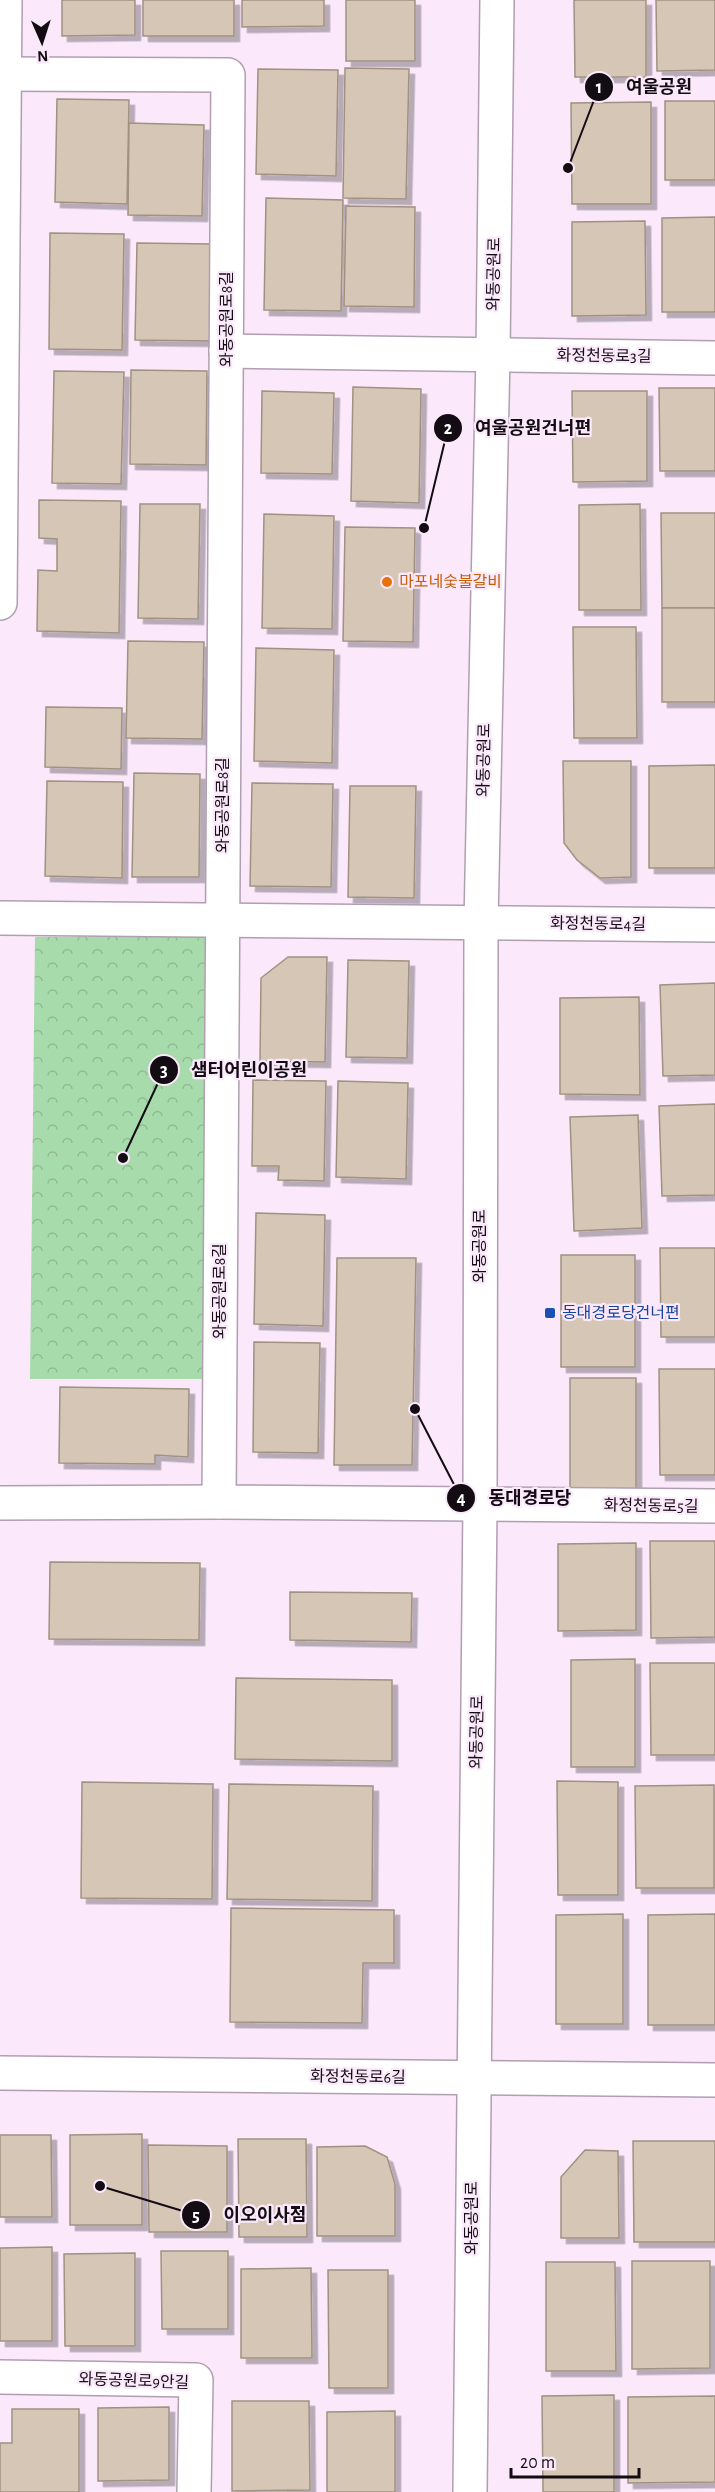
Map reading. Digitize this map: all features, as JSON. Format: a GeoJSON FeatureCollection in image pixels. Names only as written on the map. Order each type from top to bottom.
{"type":"FeatureCollection","features":[{"type":"Feature","properties":{"kind":"street"},"geometry":{"type":"LineString","coordinates":[[0,603],[2,74],[5,0]]}},
{"type":"Feature","properties":{"kind":"street","name":"와동공원로"},"geometry":{"type":"LineString","coordinates":[[470,2492],[480,1504],[480,923],[493,354],[497,0]]}},
{"type":"Feature","properties":{"kind":"street","name":"와동공원로8길"},"geometry":{"type":"LineString","coordinates":[[2,74],[228,75],[219,1502]]}},
{"type":"Feature","properties":{"kind":"street","name":"화정천동로3길"},"geometry":{"type":"LineString","coordinates":[[226,351],[715,358]]}},
{"type":"Feature","properties":{"kind":"street","name":"화정천동로4길"},"geometry":{"type":"LineString","coordinates":[[0,918],[715,926]]}},
{"type":"Feature","properties":{"kind":"street"},"geometry":{"type":"LineString","coordinates":[[0,1503],[480,1504]]}},
{"type":"Feature","properties":{"kind":"street","name":"화정천동로5길"},"geometry":{"type":"LineString","coordinates":[[480,1504],[715,1506]]}},
{"type":"Feature","properties":{"kind":"street","name":"화정천동로6길"},"geometry":{"type":"LineString","coordinates":[[0,2073],[715,2080]]}},
{"type":"Feature","properties":{"kind":"street","name":"와동공원로9안길"},"geometry":{"type":"LineString","coordinates":[[0,2377],[196,2380],[194,2492]]}},
{"type":"Feature","properties":{"kind":"green space"},"geometry":{"type":"Polygon","coordinates":[[[214,936],[211,1379],[30,1379],[35,937],[214,936]]]}},
{"type":"Feature","properties":{"kind":"building"},"geometry":{"type":"Polygon","coordinates":[[[62,0],[135,0],[135,35],[62,36],[62,0]]]}},
{"type":"Feature","properties":{"kind":"building"},"geometry":{"type":"Polygon","coordinates":[[[143,0],[234,0],[234,36],[143,36],[143,0]]]}},
{"type":"Feature","properties":{"kind":"building"},"geometry":{"type":"Polygon","coordinates":[[[242,0],[324,0],[324,26],[242,27],[242,0]]]}},
{"type":"Feature","properties":{"kind":"building"},"geometry":{"type":"Polygon","coordinates":[[[346,0],[415,0],[415,61],[346,61],[346,0]]]}},
{"type":"Feature","properties":{"kind":"building"},"geometry":{"type":"Polygon","coordinates":[[[574,0],[646,0],[646,77],[575,77],[574,0]]]}},
{"type":"Feature","properties":{"kind":"building"},"geometry":{"type":"Polygon","coordinates":[[[656,0],[715,0],[715,70],[657,71],[656,0]]]}},
{"type":"Feature","properties":{"kind":"building"},"geometry":{"type":"Polygon","coordinates":[[[345,68],[409,69],[406,199],[343,198],[345,68]]]}},
{"type":"Feature","properties":{"kind":"building"},"geometry":{"type":"Polygon","coordinates":[[[258,69],[338,70],[336,176],[256,174],[258,69]]]}},
{"type":"Feature","properties":{"kind":"building"},"geometry":{"type":"Polygon","coordinates":[[[57,99],[129,100],[127,204],[55,202],[57,99]]]}},
{"type":"Feature","properties":{"kind":"building"},"geometry":{"type":"Polygon","coordinates":[[[665,101],[715,101],[715,180],[665,180],[665,101]]]}},
{"type":"Feature","properties":{"kind":"building"},"geometry":{"type":"Polygon","coordinates":[[[651,102],[651,204],[572,204],[571,103],[651,102]]]}},
{"type":"Feature","properties":{"kind":"building"},"geometry":{"type":"Polygon","coordinates":[[[129,123],[204,125],[202,216],[128,215],[129,123]]]}},
{"type":"Feature","properties":{"kind":"building"},"geometry":{"type":"Polygon","coordinates":[[[266,198],[343,200],[341,311],[264,310],[266,198]]]}},
{"type":"Feature","properties":{"kind":"building"},"geometry":{"type":"Polygon","coordinates":[[[346,206],[415,207],[414,307],[344,306],[346,206]]]}},
{"type":"Feature","properties":{"kind":"building"},"geometry":{"type":"Polygon","coordinates":[[[715,217],[715,312],[662,312],[662,218],[715,217]]]}},
{"type":"Feature","properties":{"kind":"building"},"geometry":{"type":"Polygon","coordinates":[[[645,221],[646,315],[572,316],[572,222],[645,221]]]}},
{"type":"Feature","properties":{"kind":"building"},"geometry":{"type":"Polygon","coordinates":[[[50,233],[124,234],[122,350],[49,349],[50,233]]]}},
{"type":"Feature","properties":{"kind":"building"},"geometry":{"type":"Polygon","coordinates":[[[137,243],[213,244],[212,341],[135,340],[137,243]]]}},
{"type":"Feature","properties":{"kind":"building"},"geometry":{"type":"Polygon","coordinates":[[[131,370],[207,371],[206,465],[130,464],[131,370]]]}},
{"type":"Feature","properties":{"kind":"building"},"geometry":{"type":"Polygon","coordinates":[[[54,371],[124,372],[121,484],[52,483],[54,371]]]}},
{"type":"Feature","properties":{"kind":"building"},"geometry":{"type":"Polygon","coordinates":[[[353,387],[421,389],[419,503],[351,501],[353,387]]]}},
{"type":"Feature","properties":{"kind":"building"},"geometry":{"type":"Polygon","coordinates":[[[659,388],[715,388],[715,471],[660,471],[659,388]]]}},
{"type":"Feature","properties":{"kind":"building"},"geometry":{"type":"Polygon","coordinates":[[[262,391],[334,393],[332,474],[261,473],[262,391]]]}},
{"type":"Feature","properties":{"kind":"building"},"geometry":{"type":"Polygon","coordinates":[[[572,391],[647,391],[647,481],[573,482],[572,391]]]}},
{"type":"Feature","properties":{"kind":"building"},"geometry":{"type":"Polygon","coordinates":[[[39,500],[121,501],[119,633],[37,631],[38,570],[57,571],[57,539],[39,538],[39,500]]]}},
{"type":"Feature","properties":{"kind":"building"},"geometry":{"type":"Polygon","coordinates":[[[140,504],[200,504],[198,619],[138,618],[140,504]]]}},
{"type":"Feature","properties":{"kind":"building"},"geometry":{"type":"Polygon","coordinates":[[[640,504],[641,610],[579,610],[579,505],[640,504]]]}},
{"type":"Feature","properties":{"kind":"building"},"geometry":{"type":"Polygon","coordinates":[[[661,513],[715,513],[715,608],[662,608],[661,513]]]}},
{"type":"Feature","properties":{"kind":"building"},"geometry":{"type":"Polygon","coordinates":[[[264,514],[334,516],[332,629],[262,628],[264,514]]]}},
{"type":"Feature","properties":{"kind":"building"},"geometry":{"type":"Polygon","coordinates":[[[345,527],[415,528],[413,642],[343,641],[345,527]]]}},
{"type":"Feature","properties":{"kind":"building"},"geometry":{"type":"Polygon","coordinates":[[[662,608],[715,608],[715,702],[662,702],[662,608]]]}},
{"type":"Feature","properties":{"kind":"building"},"geometry":{"type":"Polygon","coordinates":[[[573,627],[636,627],[637,738],[574,738],[573,627]]]}},
{"type":"Feature","properties":{"kind":"building"},"geometry":{"type":"Polygon","coordinates":[[[128,641],[204,642],[202,739],[126,738],[128,641]]]}},
{"type":"Feature","properties":{"kind":"building"},"geometry":{"type":"Polygon","coordinates":[[[256,648],[334,650],[332,763],[254,761],[256,648]]]}},
{"type":"Feature","properties":{"kind":"building"},"geometry":{"type":"Polygon","coordinates":[[[46,707],[122,708],[121,769],[45,767],[46,707]]]}},
{"type":"Feature","properties":{"kind":"building"},"geometry":{"type":"Polygon","coordinates":[[[563,761],[631,761],[631,877],[600,878],[577,860],[564,843],[563,761]]]}},
{"type":"Feature","properties":{"kind":"building"},"geometry":{"type":"Polygon","coordinates":[[[715,765],[715,868],[649,868],[649,766],[715,765]]]}},
{"type":"Feature","properties":{"kind":"building"},"geometry":{"type":"Polygon","coordinates":[[[134,773],[200,774],[199,877],[132,877],[134,773]]]}},
{"type":"Feature","properties":{"kind":"building"},"geometry":{"type":"Polygon","coordinates":[[[47,781],[123,782],[122,878],[45,876],[47,781]]]}},
{"type":"Feature","properties":{"kind":"building"},"geometry":{"type":"Polygon","coordinates":[[[252,783],[333,784],[331,887],[250,886],[252,783]]]}},
{"type":"Feature","properties":{"kind":"building"},"geometry":{"type":"Polygon","coordinates":[[[350,786],[416,786],[414,898],[348,897],[350,786]]]}},
{"type":"Feature","properties":{"kind":"building"},"geometry":{"type":"Polygon","coordinates":[[[288,957],[327,957],[325,1062],[260,1061],[261,978],[288,957]]]}},
{"type":"Feature","properties":{"kind":"building"},"geometry":{"type":"Polygon","coordinates":[[[348,960],[409,961],[407,1058],[346,1057],[348,960]]]}},
{"type":"Feature","properties":{"kind":"building"},"geometry":{"type":"Polygon","coordinates":[[[715,983],[715,1075],[663,1076],[660,985],[715,983]]]}},
{"type":"Feature","properties":{"kind":"building"},"geometry":{"type":"Polygon","coordinates":[[[639,997],[640,1095],[560,1094],[560,998],[639,997]]]}},
{"type":"Feature","properties":{"kind":"building"},"geometry":{"type":"Polygon","coordinates":[[[253,1080],[326,1081],[324,1181],[278,1180],[279,1166],[252,1166],[253,1080]]]}},
{"type":"Feature","properties":{"kind":"building"},"geometry":{"type":"Polygon","coordinates":[[[338,1081],[408,1083],[406,1179],[336,1177],[338,1081]]]}},
{"type":"Feature","properties":{"kind":"building"},"geometry":{"type":"Polygon","coordinates":[[[715,1104],[715,1195],[662,1196],[659,1106],[715,1104]]]}},
{"type":"Feature","properties":{"kind":"building"},"geometry":{"type":"Polygon","coordinates":[[[638,1115],[642,1228],[574,1231],[570,1117],[638,1115]]]}},
{"type":"Feature","properties":{"kind":"building"},"geometry":{"type":"Polygon","coordinates":[[[256,1213],[325,1215],[323,1326],[254,1324],[256,1213]]]}},
{"type":"Feature","properties":{"kind":"building"},"geometry":{"type":"Polygon","coordinates":[[[660,1248],[715,1248],[715,1337],[661,1337],[660,1248]]]}},
{"type":"Feature","properties":{"kind":"building"},"geometry":{"type":"Polygon","coordinates":[[[561,1255],[635,1255],[635,1367],[561,1367],[561,1255]]]}},
{"type":"Feature","properties":{"kind":"building"},"geometry":{"type":"Polygon","coordinates":[[[337,1258],[416,1258],[412,1465],[334,1465],[337,1258]]]}},
{"type":"Feature","properties":{"kind":"building"},"geometry":{"type":"Polygon","coordinates":[[[254,1342],[320,1343],[318,1453],[253,1452],[254,1342]]]}},
{"type":"Feature","properties":{"kind":"building"},"geometry":{"type":"Polygon","coordinates":[[[659,1369],[715,1369],[715,1475],[660,1475],[659,1369]]]}},
{"type":"Feature","properties":{"kind":"building"},"geometry":{"type":"Polygon","coordinates":[[[570,1378],[636,1378],[636,1489],[570,1490],[570,1378]]]}},
{"type":"Feature","properties":{"kind":"building"},"geometry":{"type":"Polygon","coordinates":[[[60,1387],[189,1389],[188,1457],[155,1455],[155,1464],[59,1463],[60,1387]]]}},
{"type":"Feature","properties":{"kind":"building"},"geometry":{"type":"Polygon","coordinates":[[[650,1541],[715,1541],[715,1637],[651,1638],[650,1541]]]}},
{"type":"Feature","properties":{"kind":"building"},"geometry":{"type":"Polygon","coordinates":[[[636,1543],[636,1630],[558,1631],[558,1544],[636,1543]]]}},
{"type":"Feature","properties":{"kind":"building"},"geometry":{"type":"Polygon","coordinates":[[[50,1562],[200,1563],[199,1640],[49,1639],[50,1562]]]}},
{"type":"Feature","properties":{"kind":"building"},"geometry":{"type":"Polygon","coordinates":[[[290,1592],[412,1593],[411,1642],[290,1640],[290,1592]]]}},
{"type":"Feature","properties":{"kind":"building"},"geometry":{"type":"Polygon","coordinates":[[[635,1659],[635,1767],[571,1767],[571,1660],[635,1659]]]}},
{"type":"Feature","properties":{"kind":"building"},"geometry":{"type":"Polygon","coordinates":[[[650,1663],[715,1663],[715,1755],[651,1755],[650,1663]]]}},
{"type":"Feature","properties":{"kind":"building"},"geometry":{"type":"Polygon","coordinates":[[[236,1678],[392,1680],[392,1761],[235,1759],[236,1678]]]}},
{"type":"Feature","properties":{"kind":"building"},"geometry":{"type":"Polygon","coordinates":[[[557,1781],[618,1782],[618,1895],[558,1895],[557,1781]]]}},
{"type":"Feature","properties":{"kind":"building"},"geometry":{"type":"Polygon","coordinates":[[[82,1782],[213,1784],[212,1899],[81,1898],[82,1782]]]}},
{"type":"Feature","properties":{"kind":"building"},"geometry":{"type":"Polygon","coordinates":[[[229,1784],[373,1786],[372,1901],[227,1899],[229,1784]]]}},
{"type":"Feature","properties":{"kind":"building"},"geometry":{"type":"Polygon","coordinates":[[[714,1785],[714,1888],[636,1888],[635,1786],[714,1785]]]}},
{"type":"Feature","properties":{"kind":"building"},"geometry":{"type":"Polygon","coordinates":[[[231,1908],[394,1910],[394,1963],[363,1963],[362,2023],[230,2022],[231,1908]]]}},
{"type":"Feature","properties":{"kind":"building"},"geometry":{"type":"Polygon","coordinates":[[[623,1914],[623,2024],[556,2024],[556,1915],[623,1914]]]}},
{"type":"Feature","properties":{"kind":"building"},"geometry":{"type":"Polygon","coordinates":[[[715,1914],[715,2025],[648,2025],[648,1915],[715,1914]]]}},
{"type":"Feature","properties":{"kind":"building"},"geometry":{"type":"Polygon","coordinates":[[[142,2134],[142,2225],[70,2225],[70,2135],[142,2134]]]}},
{"type":"Feature","properties":{"kind":"building"},"geometry":{"type":"Polygon","coordinates":[[[0,2135],[51,2135],[52,2217],[0,2217],[0,2135]]]}},
{"type":"Feature","properties":{"kind":"building"},"geometry":{"type":"Polygon","coordinates":[[[238,2139],[306,2139],[307,2237],[239,2237],[238,2139]]]}},
{"type":"Feature","properties":{"kind":"building"},"geometry":{"type":"Polygon","coordinates":[[[633,2141],[715,2141],[715,2242],[634,2242],[633,2141]]]}},
{"type":"Feature","properties":{"kind":"building"},"geometry":{"type":"Polygon","coordinates":[[[148,2145],[227,2146],[227,2232],[149,2232],[148,2145]]]}},
{"type":"Feature","properties":{"kind":"building"},"geometry":{"type":"Polygon","coordinates":[[[365,2146],[387,2157],[395,2184],[395,2236],[317,2236],[317,2147],[365,2146]]]}},
{"type":"Feature","properties":{"kind":"building"},"geometry":{"type":"Polygon","coordinates":[[[585,2150],[618,2151],[619,2238],[561,2238],[561,2177],[585,2150]]]}},
{"type":"Feature","properties":{"kind":"building"},"geometry":{"type":"Polygon","coordinates":[[[52,2247],[52,2341],[0,2341],[0,2248],[52,2247]]]}},
{"type":"Feature","properties":{"kind":"building"},"geometry":{"type":"Polygon","coordinates":[[[161,2251],[228,2251],[228,2329],[162,2329],[161,2251]]]}},
{"type":"Feature","properties":{"kind":"building"},"geometry":{"type":"Polygon","coordinates":[[[135,2253],[135,2346],[65,2346],[64,2254],[135,2253]]]}},
{"type":"Feature","properties":{"kind":"building"},"geometry":{"type":"Polygon","coordinates":[[[632,2261],[710,2261],[710,2368],[632,2369],[632,2261]]]}},
{"type":"Feature","properties":{"kind":"building"},"geometry":{"type":"Polygon","coordinates":[[[546,2262],[615,2262],[616,2371],[546,2371],[546,2262]]]}},
{"type":"Feature","properties":{"kind":"building"},"geometry":{"type":"Polygon","coordinates":[[[311,2268],[312,2358],[241,2358],[241,2269],[311,2268]]]}},
{"type":"Feature","properties":{"kind":"building"},"geometry":{"type":"Polygon","coordinates":[[[328,2270],[388,2270],[388,2388],[329,2388],[328,2270]]]}},
{"type":"Feature","properties":{"kind":"building"},"geometry":{"type":"Polygon","coordinates":[[[614,2395],[614,2492],[543,2492],[542,2396],[614,2395]]]}},
{"type":"Feature","properties":{"kind":"building"},"geometry":{"type":"Polygon","coordinates":[[[715,2396],[715,2482],[628,2483],[628,2397],[715,2396]]]}},
{"type":"Feature","properties":{"kind":"building"},"geometry":{"type":"Polygon","coordinates":[[[232,2401],[309,2401],[310,2490],[232,2491],[232,2401]]]}},
{"type":"Feature","properties":{"kind":"building"},"geometry":{"type":"Polygon","coordinates":[[[169,2407],[169,2480],[98,2481],[98,2408],[169,2407]]]}},
{"type":"Feature","properties":{"kind":"building"},"geometry":{"type":"Polygon","coordinates":[[[12,2409],[79,2409],[79,2492],[0,2492],[0,2443],[12,2443],[12,2409]]]}},
{"type":"Feature","properties":{"kind":"building"},"geometry":{"type":"Polygon","coordinates":[[[395,2411],[395,2492],[327,2492],[327,2412],[395,2411]]]}},
{"type":"Feature","properties":{"kind":"place","name":"여울공원"},"geometry":{"type":"Point","coordinates":[568,168]}},
{"type":"Feature","properties":{"kind":"place","name":"여울공원건너편"},"geometry":{"type":"Point","coordinates":[424,528]}},
{"type":"Feature","properties":{"kind":"place","name":"마포네숯불갈비"},"geometry":{"type":"Point","coordinates":[387,582]}},
{"type":"Feature","properties":{"kind":"place","name":"샘터어린이공원"},"geometry":{"type":"Point","coordinates":[123,1158]}},
{"type":"Feature","properties":{"kind":"place","name":"동대경로당건너편"},"geometry":{"type":"Point","coordinates":[550,1313]}},
{"type":"Feature","properties":{"kind":"place","name":"동대경로당"},"geometry":{"type":"Point","coordinates":[415,1409]}},
{"type":"Feature","properties":{"kind":"place","name":"이오이사점"},"geometry":{"type":"Point","coordinates":[100,2186]}}]}
